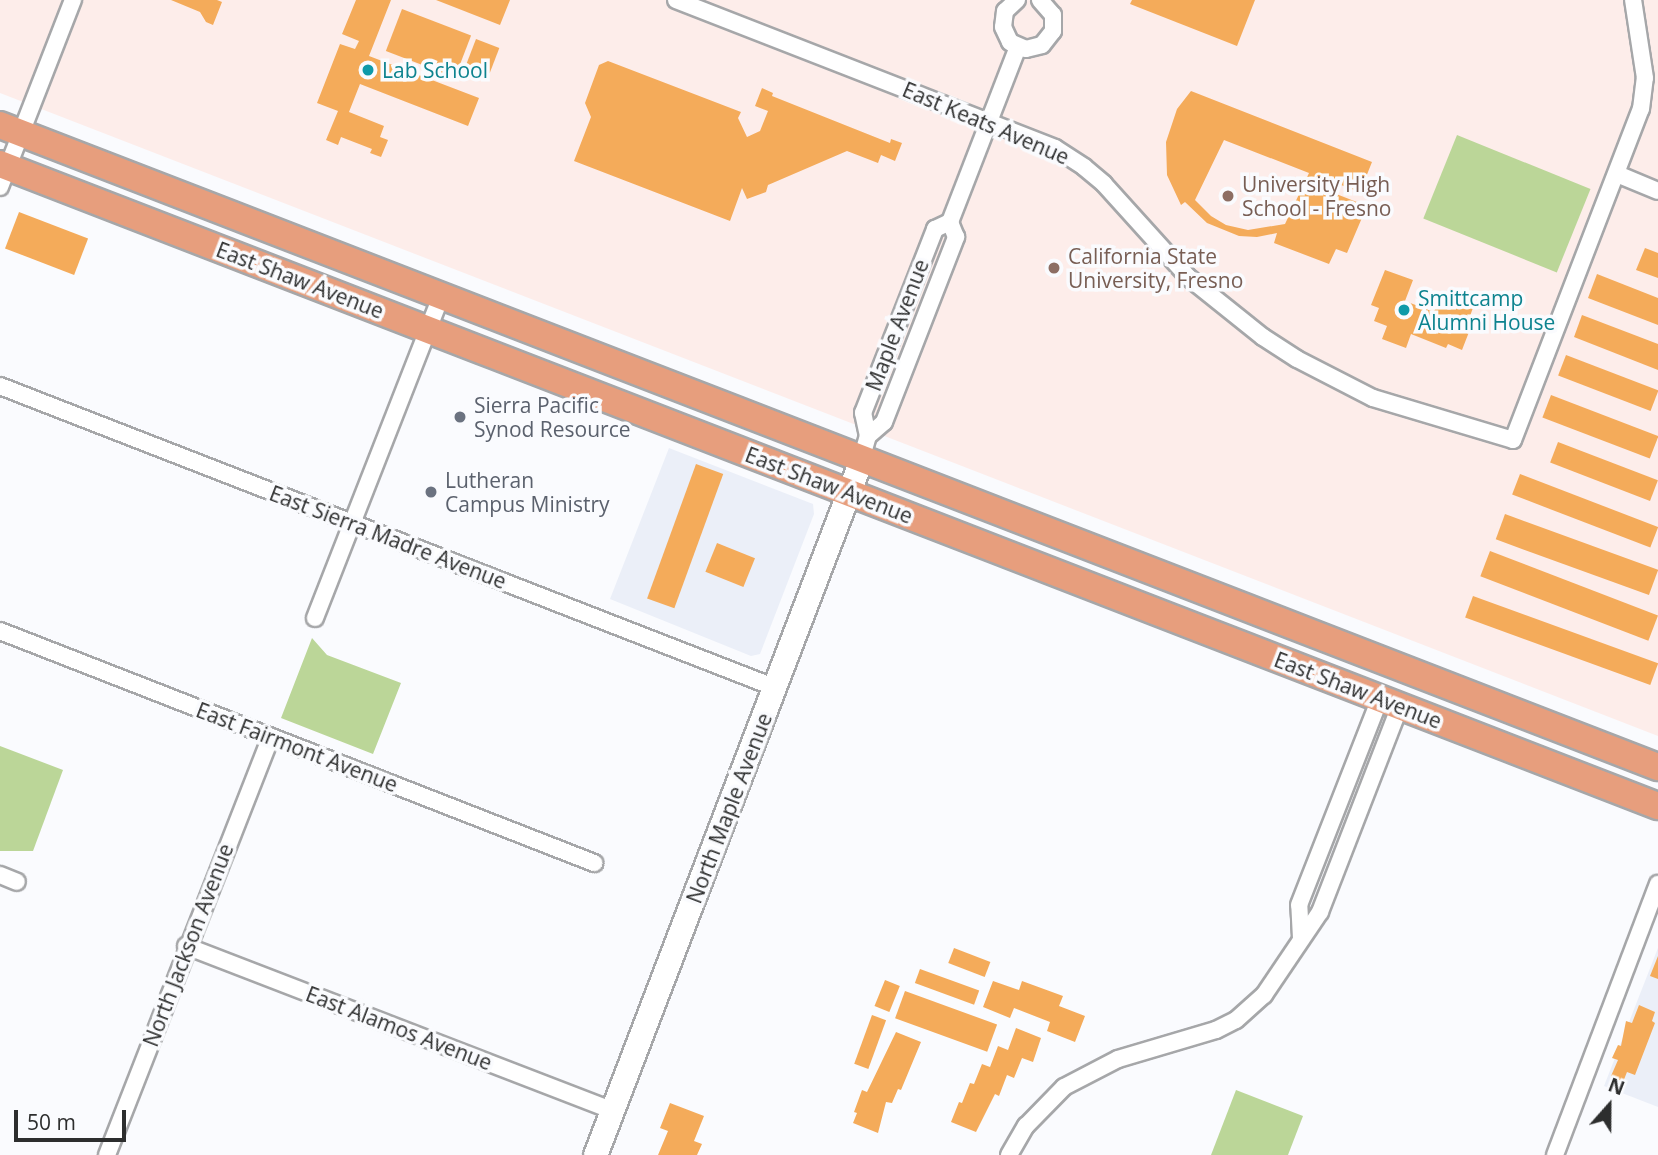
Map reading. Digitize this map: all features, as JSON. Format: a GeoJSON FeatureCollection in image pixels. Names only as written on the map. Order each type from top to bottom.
{"type":"FeatureCollection","features":[{"type":"Feature","properties":{"kind":"main road","name":"East Shaw Avenue"},"geometry":{"type":"LineString","coordinates":[[10,129],[441,296],[865,448],[1658,767]]}},
{"type":"Feature","properties":{"kind":"main road","name":"East Shaw Avenue"},"geometry":{"type":"LineString","coordinates":[[3,173],[428,329],[1658,806]]}},
{"type":"Feature","properties":{"kind":"street"},"geometry":{"type":"LineString","coordinates":[[3,173],[10,129],[73,0]]}},
{"type":"Feature","properties":{"kind":"street","name":"East Keats Avenue"},"geometry":{"type":"LineString","coordinates":[[676,0],[1055,148],[1084,167],[1188,277],[1263,337],[1297,359],[1373,398],[1513,440],[1617,174]]}},
{"type":"Feature","properties":{"kind":"street"},"geometry":{"type":"LineString","coordinates":[[1017,0],[1005,10],[1003,27],[1010,42],[1018,47],[1035,48],[1049,39],[1053,32],[1053,15],[1040,0]]}},
{"type":"Feature","properties":{"kind":"street"},"geometry":{"type":"LineString","coordinates":[[1633,0],[1644,95],[1617,174],[1658,191]]}},
{"type":"Feature","properties":{"kind":"street","name":"Maple Avenue"},"geometry":{"type":"LineString","coordinates":[[865,448],[863,413],[935,229],[950,222],[1018,47]]}},
{"type":"Feature","properties":{"kind":"street","name":"Maple Avenue"},"geometry":{"type":"LineString","coordinates":[[865,448],[884,422],[957,237],[950,222]]}},
{"type":"Feature","properties":{"kind":"street"},"geometry":{"type":"LineString","coordinates":[[315,618],[441,296]]}},
{"type":"Feature","properties":{"kind":"street","name":"East Sierra Madre Avenue"},"geometry":{"type":"LineString","coordinates":[[0,386],[776,688]]}},
{"type":"Feature","properties":{"kind":"street","name":"North Maple Avenue"},"geometry":{"type":"LineString","coordinates":[[595,1155],[776,688],[865,448]]}},
{"type":"Feature","properties":{"kind":"street","name":"East Fairmont Avenue"},"geometry":{"type":"LineString","coordinates":[[0,631],[594,863]]}},
{"type":"Feature","properties":{"kind":"street"},"geometry":{"type":"LineString","coordinates":[[1301,937],[1299,905],[1390,702]]}},
{"type":"Feature","properties":{"kind":"street"},"geometry":{"type":"LineString","coordinates":[[1009,1155],[1026,1126],[1044,1104],[1064,1087],[1118,1059],[1194,1039],[1236,1020],[1275,982],[1301,937],[1320,912],[1390,702]]}},
{"type":"Feature","properties":{"kind":"street","name":"North Jackson Avenue"},"geometry":{"type":"LineString","coordinates":[[107,1155],[186,946],[271,737]]}},
{"type":"Feature","properties":{"kind":"street"},"geometry":{"type":"LineString","coordinates":[[0,875],[17,882]]}},
{"type":"Feature","properties":{"kind":"street"},"geometry":{"type":"LineString","coordinates":[[1555,1155],[1658,884]]}},
{"type":"Feature","properties":{"kind":"street","name":"East Alamos Avenue"},"geometry":{"type":"LineString","coordinates":[[186,946],[612,1110]]}},
{"type":"Feature","properties":{"kind":"shaded area","name":"California State University, Fresno"},"geometry":{"type":"Polygon","coordinates":[[[0,0],[1658,0],[1658,736],[0,93],[0,0]]]}},
{"type":"Feature","properties":{"kind":"shaded area"},"geometry":{"type":"Polygon","coordinates":[[[669,448],[813,504],[814,514],[760,654],[751,656],[610,599],[669,448]]]}},
{"type":"Feature","properties":{"kind":"shaded area"},"geometry":{"type":"Polygon","coordinates":[[[1658,948],[1658,1107],[1604,1086],[1658,948]]]}},
{"type":"Feature","properties":{"kind":"green space"},"geometry":{"type":"Polygon","coordinates":[[[1457,135],[1591,189],[1557,272],[1423,218],[1457,135]]]}},
{"type":"Feature","properties":{"kind":"green space"},"geometry":{"type":"Polygon","coordinates":[[[312,638],[327,655],[401,683],[373,754],[281,718],[312,638]]]}},
{"type":"Feature","properties":{"kind":"green space"},"geometry":{"type":"Polygon","coordinates":[[[0,746],[63,770],[33,851],[0,851],[0,746]]]}},
{"type":"Feature","properties":{"kind":"green space"},"geometry":{"type":"Polygon","coordinates":[[[1236,1090],[1303,1116],[1288,1155],[1211,1155],[1236,1090]]]}},
{"type":"Feature","properties":{"kind":"building"},"geometry":{"type":"Polygon","coordinates":[[[171,0],[222,2],[213,25],[206,22],[200,12],[171,0]]]}},
{"type":"Feature","properties":{"kind":"building","name":"Lab School"},"geometry":{"type":"Polygon","coordinates":[[[356,0],[391,0],[369,56],[479,98],[468,126],[360,84],[349,112],[384,126],[380,137],[388,140],[381,157],[370,153],[372,149],[341,137],[338,145],[326,140],[338,111],[317,103],[340,44],[355,49],[359,41],[342,34],[356,0]]]}},
{"type":"Feature","properties":{"kind":"building"},"geometry":{"type":"Polygon","coordinates":[[[436,0],[510,0],[500,25],[436,0]]]}},
{"type":"Feature","properties":{"kind":"building"},"geometry":{"type":"Polygon","coordinates":[[[1132,0],[1255,0],[1237,46],[1130,4],[1132,0]]]}},
{"type":"Feature","properties":{"kind":"building"},"geometry":{"type":"Polygon","coordinates":[[[402,9],[471,36],[455,78],[386,51],[402,9]]]}},
{"type":"Feature","properties":{"kind":"building"},"geometry":{"type":"Polygon","coordinates":[[[476,39],[499,48],[490,73],[466,64],[476,39]]]}},
{"type":"Feature","properties":{"kind":"building"},"geometry":{"type":"Polygon","coordinates":[[[608,61],[741,112],[738,118],[747,137],[760,131],[768,111],[755,106],[762,88],[773,93],[772,96],[890,143],[891,139],[902,143],[895,161],[881,155],[878,163],[847,151],[768,185],[766,192],[747,199],[742,188],[730,221],[574,161],[591,117],[585,103],[599,65],[608,61]]]}},
{"type":"Feature","properties":{"kind":"building"},"geometry":{"type":"Polygon","coordinates":[[[1191,91],[1372,162],[1360,192],[1330,181],[1326,190],[1367,206],[1347,253],[1336,249],[1329,264],[1274,243],[1277,233],[1257,237],[1239,236],[1207,223],[1185,202],[1181,205],[1167,175],[1166,142],[1177,109],[1191,91]],[[1224,140],[1195,200],[1211,216],[1226,225],[1248,230],[1285,224],[1309,173],[1224,140]]]}},
{"type":"Feature","properties":{"kind":"building"},"geometry":{"type":"Polygon","coordinates":[[[19,212],[88,239],[74,275],[5,248],[19,212]]]}},
{"type":"Feature","properties":{"kind":"building"},"geometry":{"type":"Polygon","coordinates":[[[1645,248],[1658,253],[1658,278],[1636,270],[1645,248]]]}},
{"type":"Feature","properties":{"kind":"building","name":"Smittcamp Alumni House"},"geometry":{"type":"Polygon","coordinates":[[[1385,270],[1413,280],[1405,301],[1434,312],[1441,292],[1474,305],[1465,330],[1469,332],[1462,350],[1448,344],[1446,348],[1411,334],[1406,348],[1382,339],[1387,326],[1374,321],[1379,308],[1371,305],[1385,270]]]}},
{"type":"Feature","properties":{"kind":"building"},"geometry":{"type":"Polygon","coordinates":[[[1597,274],[1658,298],[1658,325],[1588,298],[1597,274]]]}},
{"type":"Feature","properties":{"kind":"building"},"geometry":{"type":"Polygon","coordinates":[[[1582,315],[1658,344],[1658,370],[1574,337],[1582,315]]]}},
{"type":"Feature","properties":{"kind":"building"},"geometry":{"type":"Polygon","coordinates":[[[1566,355],[1658,390],[1651,411],[1558,376],[1566,355]]]}},
{"type":"Feature","properties":{"kind":"building"},"geometry":{"type":"Polygon","coordinates":[[[1551,395],[1658,436],[1650,459],[1542,417],[1551,395]]]}},
{"type":"Feature","properties":{"kind":"building"},"geometry":{"type":"Polygon","coordinates":[[[1558,442],[1658,480],[1650,501],[1550,463],[1558,442]]]}},
{"type":"Feature","properties":{"kind":"building"},"geometry":{"type":"Polygon","coordinates":[[[696,464],[723,474],[674,608],[647,598],[696,464]]]}},
{"type":"Feature","properties":{"kind":"building"},"geometry":{"type":"Polygon","coordinates":[[[1520,474],[1658,527],[1650,548],[1512,495],[1520,474]]]}},
{"type":"Feature","properties":{"kind":"building"},"geometry":{"type":"Polygon","coordinates":[[[1505,514],[1658,570],[1649,595],[1496,539],[1505,514]]]}},
{"type":"Feature","properties":{"kind":"building"},"geometry":{"type":"Polygon","coordinates":[[[717,543],[755,558],[743,587],[705,572],[717,543]]]}},
{"type":"Feature","properties":{"kind":"building"},"geometry":{"type":"Polygon","coordinates":[[[1490,551],[1658,615],[1648,641],[1480,576],[1490,551]]]}},
{"type":"Feature","properties":{"kind":"building"},"geometry":{"type":"Polygon","coordinates":[[[1473,596],[1658,663],[1650,685],[1465,618],[1473,596]]]}},
{"type":"Feature","properties":{"kind":"building"},"geometry":{"type":"Polygon","coordinates":[[[954,948],[990,962],[985,977],[948,963],[954,948]]]}},
{"type":"Feature","properties":{"kind":"building"},"geometry":{"type":"Polygon","coordinates":[[[1658,956],[1658,979],[1650,976],[1658,956]]]}},
{"type":"Feature","properties":{"kind":"building"},"geometry":{"type":"Polygon","coordinates":[[[920,969],[979,991],[974,1005],[915,983],[920,969]]]}},
{"type":"Feature","properties":{"kind":"building"},"geometry":{"type":"Polygon","coordinates":[[[885,980],[900,986],[889,1012],[875,1006],[885,980]]]}},
{"type":"Feature","properties":{"kind":"building"},"geometry":{"type":"Polygon","coordinates":[[[993,981],[1019,990],[1022,981],[1063,996],[1059,1006],[1085,1016],[1075,1042],[1047,1031],[1050,1022],[1014,1008],[1010,1018],[983,1007],[993,981]]]}},
{"type":"Feature","properties":{"kind":"building"},"geometry":{"type":"Polygon","coordinates":[[[905,991],[997,1025],[987,1052],[895,1018],[905,991]]]}},
{"type":"Feature","properties":{"kind":"building"},"geometry":{"type":"Polygon","coordinates":[[[1639,1005],[1655,1012],[1652,1021],[1655,1023],[1635,1075],[1627,1072],[1623,1082],[1611,1076],[1618,1060],[1612,1058],[1618,1045],[1621,1046],[1626,1021],[1632,1023],[1639,1005]]]}},
{"type":"Feature","properties":{"kind":"building"},"geometry":{"type":"Polygon","coordinates":[[[872,1015],[886,1020],[868,1069],[854,1064],[872,1015]]]}},
{"type":"Feature","properties":{"kind":"building"},"geometry":{"type":"Polygon","coordinates":[[[1016,1028],[1041,1038],[1033,1062],[1022,1058],[1014,1078],[1007,1075],[999,1096],[995,1094],[976,1132],[951,1122],[970,1083],[974,1084],[982,1064],[990,1067],[998,1046],[1008,1050],[1016,1028]]]}},
{"type":"Feature","properties":{"kind":"building"},"geometry":{"type":"Polygon","coordinates":[[[896,1032],[921,1042],[901,1090],[898,1089],[892,1103],[886,1102],[878,1133],[853,1123],[857,1113],[854,1112],[862,1090],[867,1092],[896,1032]]]}},
{"type":"Feature","properties":{"kind":"building"},"geometry":{"type":"Polygon","coordinates":[[[670,1103],[704,1116],[694,1141],[702,1144],[697,1155],[658,1155],[668,1131],[660,1128],[670,1103]]]}},
{"type":"Feature","properties":{"kind":"place","name":"Lab School"},"geometry":{"type":"Point","coordinates":[368,70]}},
{"type":"Feature","properties":{"kind":"place","name":"University High School - Fresno"},"geometry":{"type":"Point","coordinates":[1228,196]}},
{"type":"Feature","properties":{"kind":"place","name":"California State University, Fresno"},"geometry":{"type":"Point","coordinates":[1054,268]}},
{"type":"Feature","properties":{"kind":"place","name":"Smittcamp Alumni House"},"geometry":{"type":"Point","coordinates":[1404,310]}},
{"type":"Feature","properties":{"kind":"place","name":"Sierra Pacific Synod Resource"},"geometry":{"type":"Point","coordinates":[460,417]}},
{"type":"Feature","properties":{"kind":"place","name":"Lutheran Campus Ministry"},"geometry":{"type":"Point","coordinates":[431,492]}}]}
